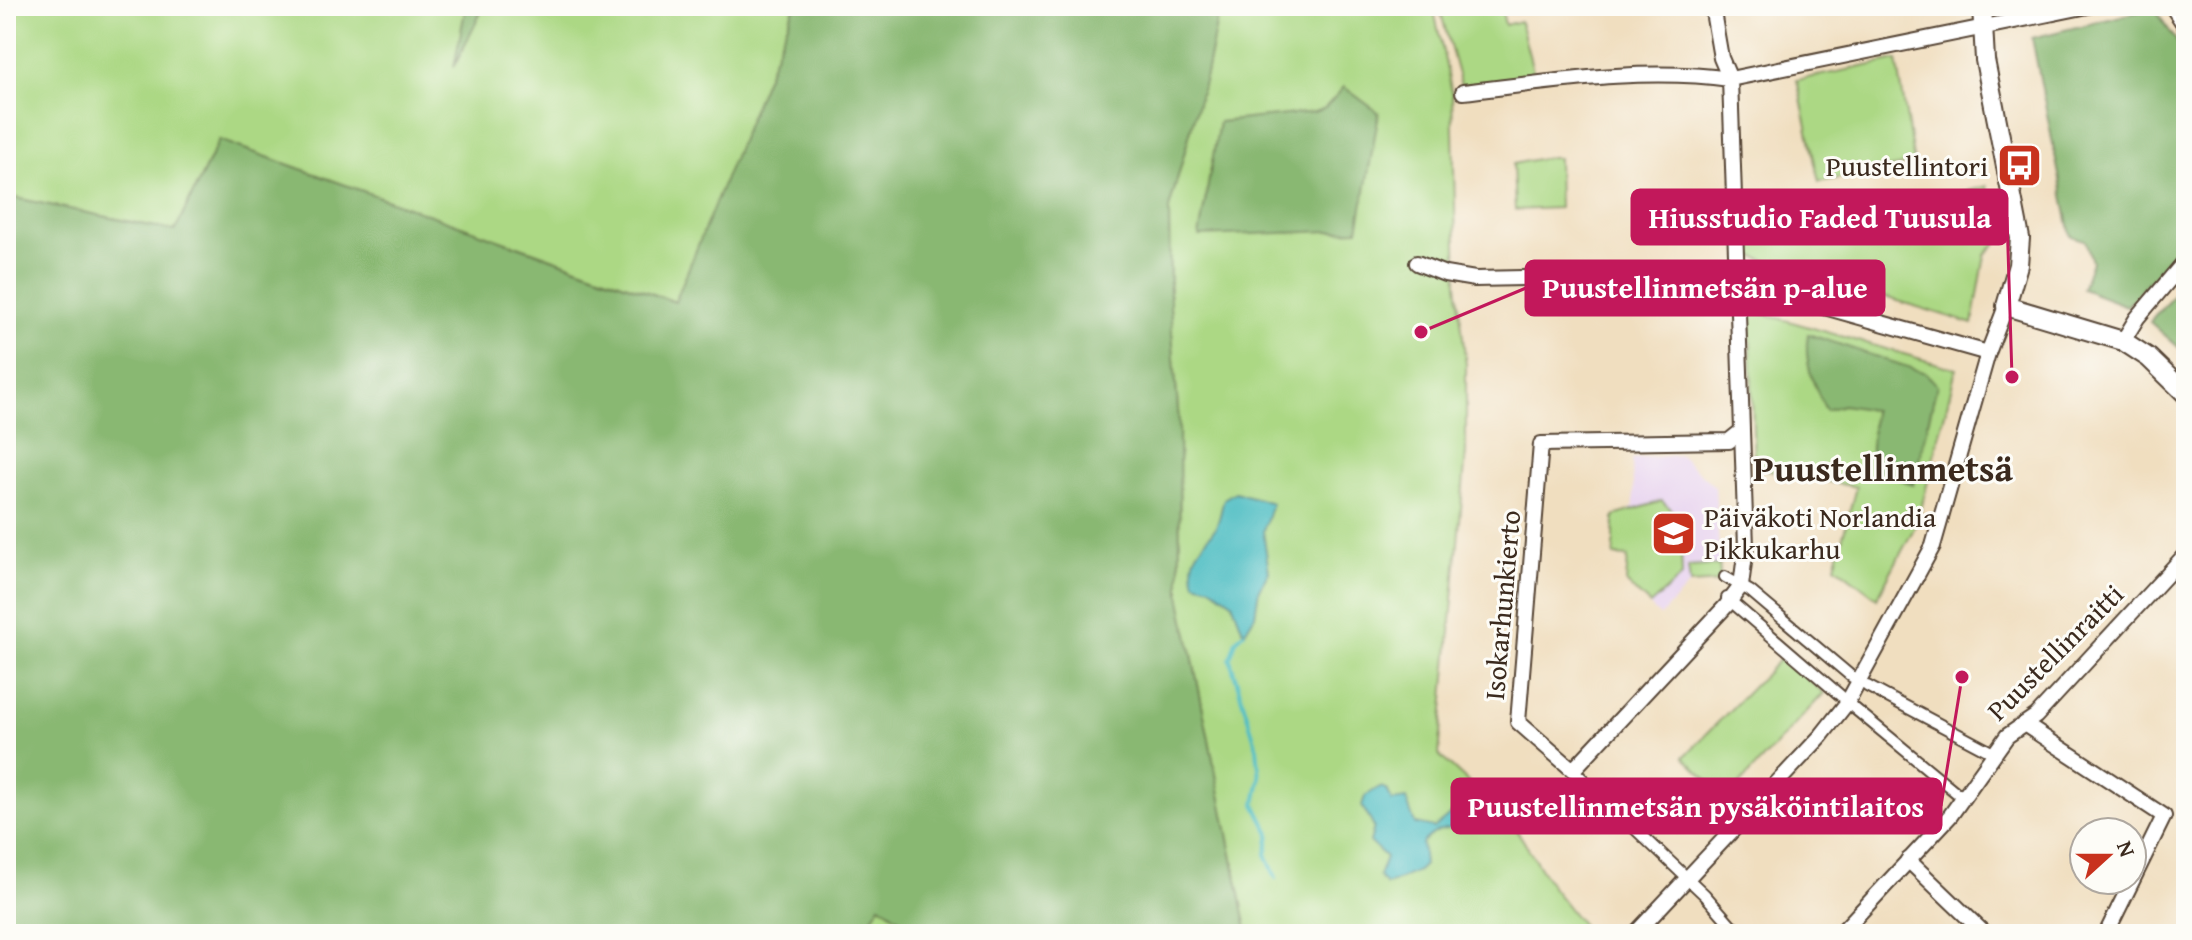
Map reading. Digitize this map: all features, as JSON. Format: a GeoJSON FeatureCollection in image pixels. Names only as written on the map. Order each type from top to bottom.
{"type":"FeatureCollection","features":[{"type":"Feature","properties":{"kind":"street"},"geometry":{"type":"LineString","coordinates":[[1712,6],[1721,58],[1730,79],[1739,433],[1746,547],[1741,586],[1573,770],[1687,877],[1739,934]]}},
{"type":"Feature","properties":{"kind":"street"},"geometry":{"type":"LineString","coordinates":[[1635,934],[1821,736],[1847,703],[1933,546],[1944,520],[1988,353],[2018,265],[2020,238],[1982,30],[1982,6]]}},
{"type":"Feature","properties":{"kind":"street"},"geometry":{"type":"LineString","coordinates":[[1463,92],[1588,77],[1698,74],[1730,79],[2088,6]]}},
{"type":"Feature","properties":{"kind":"street"},"geometry":{"type":"LineString","coordinates":[[2172,6],[2186,27]]}},
{"type":"Feature","properties":{"kind":"street"},"geometry":{"type":"LineString","coordinates":[[2123,341],[2137,318],[2186,260]]}},
{"type":"Feature","properties":{"kind":"street"},"geometry":{"type":"LineString","coordinates":[[1417,263],[1445,274],[1475,279],[1707,274],[1988,353]]}},
{"type":"Feature","properties":{"kind":"street"},"geometry":{"type":"LineString","coordinates":[[2006,306],[2123,341],[2149,358],[2186,394]]}},
{"type":"Feature","properties":{"kind":"street","name":"Isokarhunkierto"},"geometry":{"type":"LineString","coordinates":[[1573,770],[1518,722],[1541,444],[1729,441],[1739,433]]}},
{"type":"Feature","properties":{"kind":"street","name":"Puustellinraitti"},"geometry":{"type":"LineString","coordinates":[[1840,934],[1963,798],[1993,753],[2186,554]]}},
{"type":"Feature","properties":{"kind":"street"},"geometry":{"type":"LineString","coordinates":[[1725,577],[1741,586],[1852,677]]}},
{"type":"Feature","properties":{"kind":"street"},"geometry":{"type":"LineString","coordinates":[[1727,601],[1841,696]]}},
{"type":"Feature","properties":{"kind":"street"},"geometry":{"type":"LineString","coordinates":[[1867,686],[1993,753]]}},
{"type":"Feature","properties":{"kind":"street"},"geometry":{"type":"LineString","coordinates":[[1854,708],[1963,798]]}},
{"type":"Feature","properties":{"kind":"street"},"geometry":{"type":"LineString","coordinates":[[2024,724],[2164,816],[2106,934]]}},
{"type":"Feature","properties":{"kind":"street"},"geometry":{"type":"LineString","coordinates":[[1908,860],[1985,934]]}},
{"type":"Feature","properties":{"kind":"shaded area","name":"Päiväkoti Norlandia Pikkukarhu"},"geometry":{"type":"Polygon","coordinates":[[[1680,455],[1715,487],[1721,582],[1690,584],[1660,616],[1626,583],[1630,509],[1634,507],[1632,459],[1680,455]]]}},
{"type":"Feature","properties":{"kind":"green space"},"geometry":{"type":"Polygon","coordinates":[[[6,6],[466,6],[456,63],[484,6],[795,6],[676,302],[219,140],[175,231],[6,196],[6,6]]]}},
{"type":"Feature","properties":{"kind":"green space"},"geometry":{"type":"Polygon","coordinates":[[[466,6],[484,6],[454,67],[466,6]]]}},
{"type":"Feature","properties":{"kind":"green space"},"geometry":{"type":"Polygon","coordinates":[[[795,6],[1214,6],[1218,14],[1206,74],[1169,209],[1170,306],[1179,423],[1180,595],[1248,934],[921,934],[880,905],[862,934],[6,934],[6,196],[175,231],[219,140],[675,302],[795,6]]]}},
{"type":"Feature","properties":{"kind":"green space"},"geometry":{"type":"Polygon","coordinates":[[[1215,6],[1433,6],[1452,93],[1457,283],[1466,365],[1466,453],[1439,755],[1513,824],[1552,887],[1589,934],[1248,934],[1180,595],[1179,423],[1170,306],[1169,209],[1206,74],[1218,14],[1215,6]]]}},
{"type":"Feature","properties":{"kind":"green space"},"geometry":{"type":"Polygon","coordinates":[[[1439,6],[1501,6],[1505,25],[1520,21],[1534,74],[1462,89],[1439,6]]]}},
{"type":"Feature","properties":{"kind":"green space"},"geometry":{"type":"Polygon","coordinates":[[[2154,8],[2186,55],[2186,239],[2127,306],[2082,289],[2092,261],[2085,240],[2071,236],[2032,38],[2154,8]]]}},
{"type":"Feature","properties":{"kind":"green space"},"geometry":{"type":"Polygon","coordinates":[[[1897,60],[1914,163],[1819,182],[1797,80],[1897,60]]]}},
{"type":"Feature","properties":{"kind":"green space"},"geometry":{"type":"Polygon","coordinates":[[[1344,87],[1379,113],[1358,230],[1199,236],[1219,122],[1314,112],[1325,108],[1344,87]]]}},
{"type":"Feature","properties":{"kind":"green space"},"geometry":{"type":"Polygon","coordinates":[[[1558,158],[1559,208],[1515,210],[1513,164],[1558,158]]]}},
{"type":"Feature","properties":{"kind":"green space"},"geometry":{"type":"Polygon","coordinates":[[[1987,186],[1997,242],[1985,255],[1973,324],[1751,256],[1753,227],[1832,224],[1987,186]]]}},
{"type":"Feature","properties":{"kind":"green space"},"geometry":{"type":"Polygon","coordinates":[[[2186,281],[2186,354],[2150,322],[2186,281]]]}},
{"type":"Feature","properties":{"kind":"green space"},"geometry":{"type":"Polygon","coordinates":[[[1750,310],[1956,369],[1918,521],[1877,598],[1835,566],[1856,487],[1754,467],[1750,310]]]}},
{"type":"Feature","properties":{"kind":"green space"},"geometry":{"type":"Polygon","coordinates":[[[1808,334],[1926,373],[1937,385],[1913,485],[1870,465],[1873,410],[1843,405],[1826,410],[1808,364],[1808,334]]]}},
{"type":"Feature","properties":{"kind":"green space"},"geometry":{"type":"Polygon","coordinates":[[[1662,501],[1680,519],[1682,576],[1650,605],[1626,583],[1628,557],[1614,556],[1614,516],[1662,501]]]}},
{"type":"Feature","properties":{"kind":"green space"},"geometry":{"type":"Polygon","coordinates":[[[1719,565],[1721,582],[1690,584],[1688,567],[1719,565]]]}},
{"type":"Feature","properties":{"kind":"green space"},"geometry":{"type":"Polygon","coordinates":[[[1782,657],[1824,693],[1727,798],[1684,757],[1782,657]]]}},
{"type":"Feature","properties":{"kind":"green space"},"geometry":{"type":"Polygon","coordinates":[[[880,905],[921,934],[862,934],[880,905]]]}},
{"type":"Feature","properties":{"kind":"water"},"geometry":{"type":"Polygon","coordinates":[[[1235,492],[1272,503],[1263,531],[1269,572],[1259,589],[1255,615],[1244,633],[1232,602],[1211,587],[1195,583],[1193,574],[1194,560],[1216,527],[1224,499],[1235,492]]]}},
{"type":"Feature","properties":{"kind":"water"},"geometry":{"type":"Polygon","coordinates":[[[1380,787],[1387,789],[1392,801],[1406,799],[1415,824],[1434,828],[1458,808],[1466,808],[1473,819],[1470,826],[1442,830],[1430,836],[1422,843],[1424,865],[1418,871],[1386,885],[1379,876],[1386,857],[1370,842],[1374,827],[1362,806],[1365,796],[1380,787]]]}},
{"type":"Feature","properties":{"kind":"waterway"},"geometry":{"type":"LineString","coordinates":[[1244,633],[1236,640],[1230,659],[1257,748],[1260,779],[1255,804],[1270,834],[1266,854],[1276,878]]}},
{"type":"Feature","properties":{"kind":"place","name":"Puustellintori"},"geometry":{"type":"Point","coordinates":[2019,166]}},
{"type":"Feature","properties":{"kind":"place","name":"Puustellinmetsän p-alue"},"geometry":{"type":"Point","coordinates":[1421,332]}},
{"type":"Feature","properties":{"kind":"place","name":"Hiusstudio Faded Tuusula"},"geometry":{"type":"Point","coordinates":[2012,377]}},
{"type":"Feature","properties":{"kind":"place","name":"Päiväkoti Norlandia Pikkukarhu"},"geometry":{"type":"Point","coordinates":[1673,533]}},
{"type":"Feature","properties":{"kind":"place","name":"Puustellinmetsän pysäköintilaitos"},"geometry":{"type":"Point","coordinates":[1962,677]}},
{"type":"Feature","properties":{"kind":"district","name":"Puustellinmetsä"},"geometry":{"type":"Point","coordinates":[1883,468]}}]}
